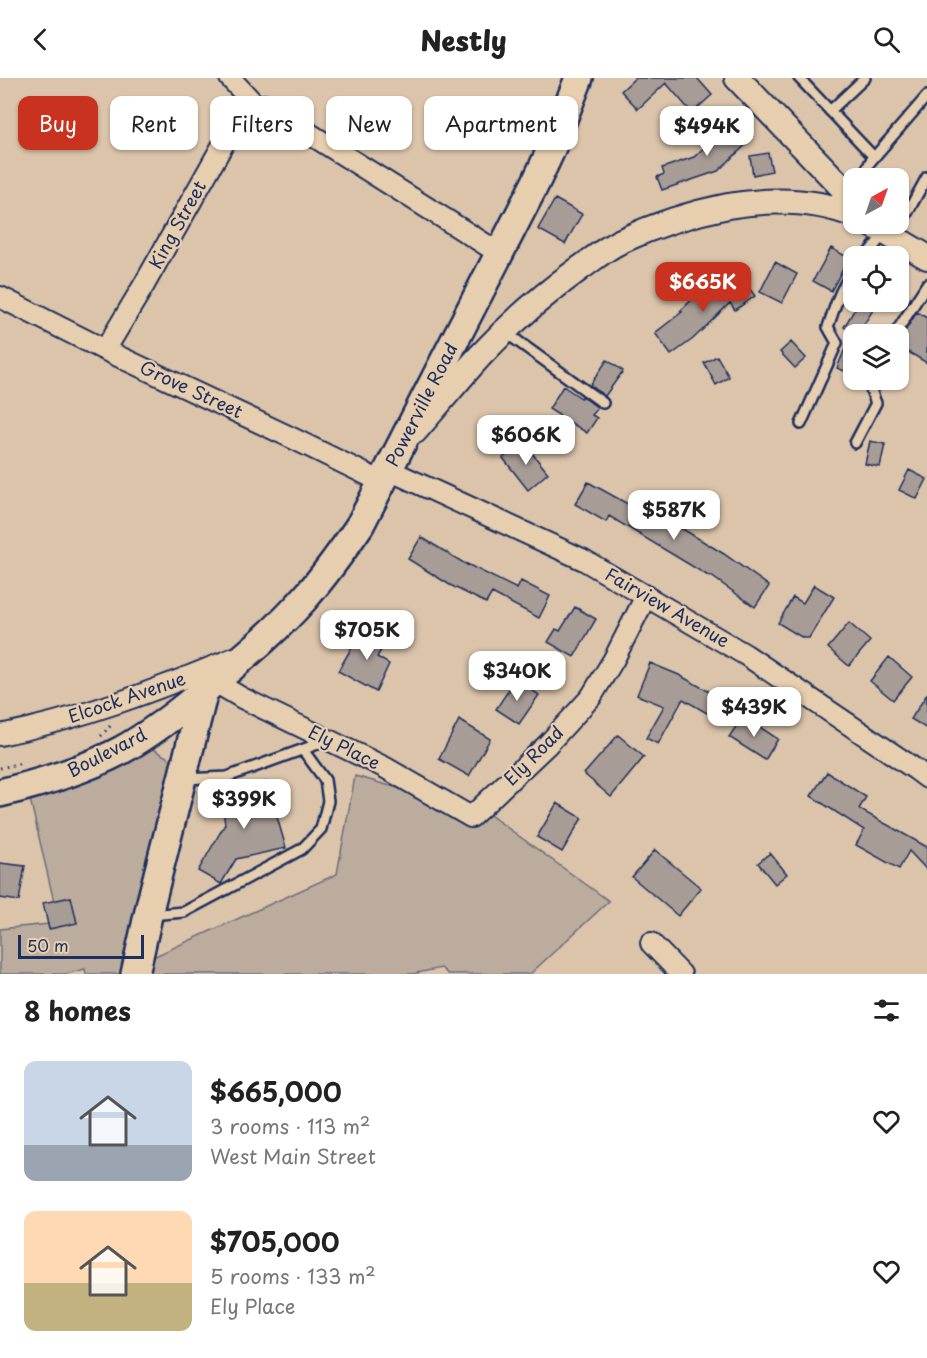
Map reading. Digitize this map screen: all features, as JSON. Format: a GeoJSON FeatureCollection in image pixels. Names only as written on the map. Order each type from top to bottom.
{"type":"FeatureCollection","features":[{"type":"Feature","properties":{"kind":"main road","name":"Powerville Road"},"geometry":{"type":"LineString","coordinates":[[209,687],[273,632],[305,598],[334,563],[360,525],[550,152],[579,78]]}},
{"type":"Feature","properties":{"kind":"main road"},"geometry":{"type":"LineString","coordinates":[[135,974],[182,779],[209,687]]}},
{"type":"Feature","properties":{"kind":"main road","name":"Boulevard"},"geometry":{"type":"LineString","coordinates":[[0,793],[78,770],[119,751],[158,727],[209,687]]}},
{"type":"Feature","properties":{"kind":"street"},"geometry":{"type":"LineString","coordinates":[[230,78],[247,96]]}},
{"type":"Feature","properties":{"kind":"street"},"geometry":{"type":"LineString","coordinates":[[737,78],[843,189]]}},
{"type":"Feature","properties":{"kind":"street"},"geometry":{"type":"LineString","coordinates":[[314,136],[499,253]]}},
{"type":"Feature","properties":{"kind":"street","name":"King Street"},"geometry":{"type":"LineString","coordinates":[[105,350],[220,150]]}},
{"type":"Feature","properties":{"kind":"street"},"geometry":{"type":"LineString","coordinates":[[390,467],[481,355],[522,315],[566,278],[620,242],[677,219],[733,206],[778,201],[824,206],[843,212]]}},
{"type":"Feature","properties":{"kind":"street"},"geometry":{"type":"LineString","coordinates":[[889,234],[927,257]]}},
{"type":"Feature","properties":{"kind":"street","name":"Grove Street"},"geometry":{"type":"LineString","coordinates":[[0,297],[105,350],[290,437],[390,467]]}},
{"type":"Feature","properties":{"kind":"street","name":"Fairview Avenue"},"geometry":{"type":"LineString","coordinates":[[390,467],[584,560],[746,655],[927,778]]}},
{"type":"Feature","properties":{"kind":"street","name":"Ely Road"},"geometry":{"type":"LineString","coordinates":[[471,817],[548,744],[591,697],[614,659],[646,596]]}},
{"type":"Feature","properties":{"kind":"street","name":"Elcock Avenue"},"geometry":{"type":"LineString","coordinates":[[0,735],[38,727],[125,701],[251,651]]}},
{"type":"Feature","properties":{"kind":"street","name":"Ely Place"},"geometry":{"type":"LineString","coordinates":[[209,687],[242,698],[384,767],[471,817]]}},
{"type":"Feature","properties":{"kind":"street"},"geometry":{"type":"LineString","coordinates":[[651,943],[681,974]]}},
{"type":"Feature","properties":{"kind":"lane"},"geometry":{"type":"LineString","coordinates":[[799,78],[874,157]]}},
{"type":"Feature","properties":{"kind":"lane"},"geometry":{"type":"LineString","coordinates":[[830,111],[865,78]]}},
{"type":"Feature","properties":{"kind":"lane"},"geometry":{"type":"LineString","coordinates":[[867,168],[874,157],[927,96]]}},
{"type":"Feature","properties":{"kind":"lane"},"geometry":{"type":"LineString","coordinates":[[909,197],[927,177]]}},
{"type":"Feature","properties":{"kind":"lane"},"geometry":{"type":"LineString","coordinates":[[901,324],[927,284]]}},
{"type":"Feature","properties":{"kind":"lane"},"geometry":{"type":"LineString","coordinates":[[801,424],[837,343],[828,327],[843,287]]}},
{"type":"Feature","properties":{"kind":"lane"},"geometry":{"type":"LineString","coordinates":[[505,332],[603,403]]}},
{"type":"Feature","properties":{"kind":"lane"},"geometry":{"type":"LineString","coordinates":[[855,443],[876,403],[872,390]]}},
{"type":"Feature","properties":{"kind":"lane"},"geometry":{"type":"LineString","coordinates":[[182,779],[227,777],[328,740]]}},
{"type":"Feature","properties":{"kind":"lane"},"geometry":{"type":"LineString","coordinates":[[148,915],[184,912],[302,849],[321,829],[328,801],[325,780],[303,750]]}},
{"type":"Feature","properties":{"kind":"path"},"geometry":{"type":"LineString","coordinates":[[95,742],[126,710],[125,701]]}},
{"type":"Feature","properties":{"kind":"path"},"geometry":{"type":"LineString","coordinates":[[0,768],[29,761]]}},
{"type":"Feature","properties":{"kind":"shaded area"},"geometry":{"type":"Polygon","coordinates":[[[151,748],[172,760],[122,971],[337,874],[355,776],[487,813],[609,901],[530,974],[448,974],[441,968],[412,974],[86,974],[85,969],[66,974],[0,974],[0,929],[59,923],[30,799],[96,775],[151,748]]]}},
{"type":"Feature","properties":{"kind":"building"},"geometry":{"type":"Polygon","coordinates":[[[635,78],[697,78],[712,95],[692,113],[666,83],[638,109],[621,91],[635,78]]]}},
{"type":"Feature","properties":{"kind":"building"},"geometry":{"type":"Polygon","coordinates":[[[731,117],[752,139],[718,171],[662,190],[657,177],[664,174],[662,168],[694,157],[722,131],[719,129],[731,117]]]}},
{"type":"Feature","properties":{"kind":"building"},"geometry":{"type":"Polygon","coordinates":[[[768,153],[772,171],[753,175],[750,156],[768,153]]]}},
{"type":"Feature","properties":{"kind":"building"},"geometry":{"type":"Polygon","coordinates":[[[555,199],[582,214],[565,244],[538,229],[555,199]]]}},
{"type":"Feature","properties":{"kind":"building"},"geometry":{"type":"Polygon","coordinates":[[[831,248],[843,255],[843,269],[831,291],[813,281],[831,248]]]}},
{"type":"Feature","properties":{"kind":"building"},"geometry":{"type":"Polygon","coordinates":[[[775,262],[797,274],[782,303],[760,292],[775,262]]]}},
{"type":"Feature","properties":{"kind":"building"},"geometry":{"type":"Polygon","coordinates":[[[738,273],[755,296],[735,310],[730,303],[693,339],[671,355],[655,333],[682,312],[680,311],[700,292],[706,297],[738,273]]]}},
{"type":"Feature","properties":{"kind":"building"},"geometry":{"type":"Polygon","coordinates":[[[853,312],[872,312],[864,324],[846,324],[853,312]]]}},
{"type":"Feature","properties":{"kind":"building"},"geometry":{"type":"Polygon","coordinates":[[[917,312],[927,318],[927,363],[909,352],[909,325],[917,312]]]}},
{"type":"Feature","properties":{"kind":"building"},"geometry":{"type":"Polygon","coordinates":[[[791,342],[806,358],[795,368],[780,352],[791,342]]]}},
{"type":"Feature","properties":{"kind":"building"},"geometry":{"type":"Polygon","coordinates":[[[843,354],[843,370],[837,368],[843,354]]]}},
{"type":"Feature","properties":{"kind":"building"},"geometry":{"type":"Polygon","coordinates":[[[717,356],[729,377],[716,385],[704,363],[717,356]]]}},
{"type":"Feature","properties":{"kind":"building"},"geometry":{"type":"Polygon","coordinates":[[[607,360],[623,371],[605,396],[590,385],[607,360]]]}},
{"type":"Feature","properties":{"kind":"building"},"geometry":{"type":"Polygon","coordinates":[[[563,386],[598,408],[592,415],[597,418],[587,433],[549,409],[563,386]]]}},
{"type":"Feature","properties":{"kind":"building"},"geometry":{"type":"Polygon","coordinates":[[[870,441],[885,444],[880,467],[865,464],[870,441]]]}},
{"type":"Feature","properties":{"kind":"building"},"geometry":{"type":"Polygon","coordinates":[[[523,442],[548,473],[528,490],[503,458],[523,442]]]}},
{"type":"Feature","properties":{"kind":"building"},"geometry":{"type":"Polygon","coordinates":[[[909,470],[927,479],[917,499],[899,490],[909,470]]]}},
{"type":"Feature","properties":{"kind":"building"},"geometry":{"type":"Polygon","coordinates":[[[588,482],[635,508],[640,500],[769,586],[755,607],[711,576],[609,516],[606,522],[575,504],[588,482]]]}},
{"type":"Feature","properties":{"kind":"building"},"geometry":{"type":"Polygon","coordinates":[[[421,537],[467,565],[517,589],[521,581],[550,596],[539,618],[492,593],[486,603],[450,585],[408,559],[421,537]]]}},
{"type":"Feature","properties":{"kind":"building"},"geometry":{"type":"Polygon","coordinates":[[[814,585],[834,597],[809,638],[803,638],[778,623],[793,597],[803,603],[814,585]]]}},
{"type":"Feature","properties":{"kind":"building"},"geometry":{"type":"Polygon","coordinates":[[[575,607],[596,619],[574,657],[548,642],[556,629],[560,631],[575,607]]]}},
{"type":"Feature","properties":{"kind":"building"},"geometry":{"type":"Polygon","coordinates":[[[849,623],[870,641],[849,666],[828,648],[849,623]]]}},
{"type":"Feature","properties":{"kind":"building"},"geometry":{"type":"Polygon","coordinates":[[[372,628],[388,638],[377,657],[389,664],[376,692],[338,671],[355,642],[360,646],[372,628]]]}},
{"type":"Feature","properties":{"kind":"building"},"geometry":{"type":"Polygon","coordinates":[[[889,657],[912,677],[893,700],[870,681],[889,657]]]}},
{"type":"Feature","properties":{"kind":"building"},"geometry":{"type":"Polygon","coordinates":[[[650,663],[679,675],[721,698],[712,716],[683,699],[658,744],[646,738],[664,706],[637,695],[650,663]]]}},
{"type":"Feature","properties":{"kind":"building"},"geometry":{"type":"Polygon","coordinates":[[[516,679],[539,695],[519,724],[496,709],[516,679]]]}},
{"type":"Feature","properties":{"kind":"building"},"geometry":{"type":"Polygon","coordinates":[[[927,694],[927,729],[911,719],[927,694]]]}},
{"type":"Feature","properties":{"kind":"building"},"geometry":{"type":"Polygon","coordinates":[[[743,716],[778,739],[765,760],[729,737],[743,716]]]}},
{"type":"Feature","properties":{"kind":"building"},"geometry":{"type":"Polygon","coordinates":[[[459,720],[490,739],[469,776],[439,759],[459,720]]]}},
{"type":"Feature","properties":{"kind":"building"},"geometry":{"type":"Polygon","coordinates":[[[618,735],[644,757],[611,797],[584,774],[618,735]]]}},
{"type":"Feature","properties":{"kind":"building"},"geometry":{"type":"Polygon","coordinates":[[[827,772],[866,797],[859,809],[927,847],[927,870],[909,851],[899,869],[856,845],[864,830],[811,796],[827,772]]]}},
{"type":"Feature","properties":{"kind":"building"},"geometry":{"type":"Polygon","coordinates":[[[267,782],[286,848],[236,859],[221,884],[198,871],[225,824],[220,791],[267,782]]]}},
{"type":"Feature","properties":{"kind":"building"},"geometry":{"type":"Polygon","coordinates":[[[557,803],[582,818],[562,852],[537,837],[557,803]]]}},
{"type":"Feature","properties":{"kind":"building"},"geometry":{"type":"Polygon","coordinates":[[[655,850],[701,888],[678,916],[632,877],[655,850]]]}},
{"type":"Feature","properties":{"kind":"building"},"geometry":{"type":"Polygon","coordinates":[[[770,853],[787,874],[775,884],[758,863],[770,853]]]}},
{"type":"Feature","properties":{"kind":"building"},"geometry":{"type":"Polygon","coordinates":[[[0,863],[25,866],[19,901],[0,898],[0,863]]]}},
{"type":"Feature","properties":{"kind":"building"},"geometry":{"type":"Polygon","coordinates":[[[71,897],[77,923],[49,929],[43,903],[71,897]]]}}]}
